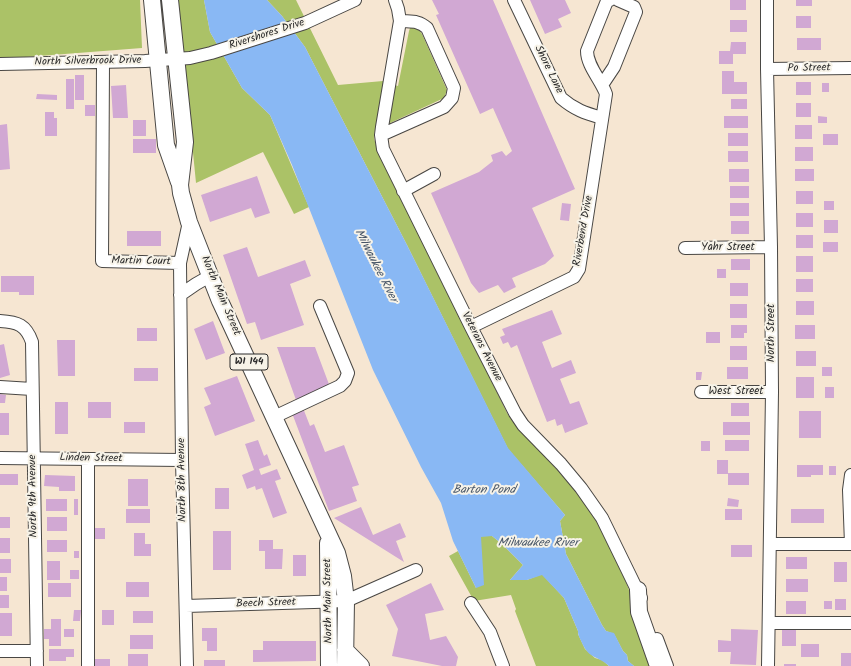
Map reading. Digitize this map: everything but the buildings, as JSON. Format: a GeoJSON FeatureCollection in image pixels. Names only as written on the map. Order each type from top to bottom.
{"type":"FeatureCollection","features":[{"type":"Feature","properties":{"kind":"main road","name":"North Main Street"},"geometry":{"type":"LineString","coordinates":[[152,0],[166,145],[180,185],[189,222],[210,276],[337,554],[343,576],[346,601],[345,666]]}},
{"type":"Feature","properties":{"kind":"main road","name":"North Main Street"},"geometry":{"type":"LineString","coordinates":[[170,0],[185,142],[180,185]]}},
{"type":"Feature","properties":{"kind":"main road","name":"North Main Street"},"geometry":{"type":"LineString","coordinates":[[328,535],[329,666]]}},
{"type":"Feature","properties":{"kind":"main road"},"geometry":{"type":"LineString","coordinates":[[638,590],[639,612],[658,666]]}},
{"type":"Feature","properties":{"kind":"main road"},"geometry":{"type":"LineString","coordinates":[[345,650],[361,666]]}},
{"type":"Feature","properties":{"kind":"street","name":"Rivershores Drive"},"geometry":{"type":"LineString","coordinates":[[176,59],[190,58],[211,53],[305,23],[355,0]]}},
{"type":"Feature","properties":{"kind":"street","name":"Veterans Avenue"},"geometry":{"type":"LineString","coordinates":[[395,0],[400,21],[381,135],[383,149],[515,413],[523,425],[561,464],[576,482],[602,518],[638,590],[667,666]]}},
{"type":"Feature","properties":{"kind":"street","name":"Shore Lane"},"geometry":{"type":"LineString","coordinates":[[514,0],[561,98],[582,112],[602,118]]}},
{"type":"Feature","properties":{"kind":"street"},"geometry":{"type":"LineString","coordinates":[[610,0],[608,1],[587,51],[587,58],[602,85],[614,67],[636,12],[634,7],[618,0]]}},
{"type":"Feature","properties":{"kind":"street","name":"North Street"},"geometry":{"type":"LineString","coordinates":[[767,0],[766,69],[771,248],[772,392],[768,666]]}},
{"type":"Feature","properties":{"kind":"street"},"geometry":{"type":"LineString","coordinates":[[381,135],[444,107],[452,98],[454,88],[427,28],[421,23],[400,21]]}},
{"type":"Feature","properties":{"kind":"street","name":"North Silverbrook Drive"},"geometry":{"type":"LineString","coordinates":[[0,64],[176,59]]}},
{"type":"Feature","properties":{"kind":"street","name":"Martin Court"},"geometry":{"type":"LineString","coordinates":[[103,62],[102,261],[180,263]]}},
{"type":"Feature","properties":{"kind":"street","name":"Po Street"},"geometry":{"type":"LineString","coordinates":[[766,69],[851,68]]}},
{"type":"Feature","properties":{"kind":"street","name":"Riverbend Drive"},"geometry":{"type":"LineString","coordinates":[[471,327],[574,277],[579,269],[606,94],[602,85]]}},
{"type":"Feature","properties":{"kind":"street"},"geometry":{"type":"LineString","coordinates":[[403,191],[434,174]]}},
{"type":"Feature","properties":{"kind":"street","name":"North 8th Avenue"},"geometry":{"type":"LineString","coordinates":[[187,666],[182,460],[180,263],[189,222]]}},
{"type":"Feature","properties":{"kind":"street","name":"Yahr Street"},"geometry":{"type":"LineString","coordinates":[[685,248],[771,248]]}},
{"type":"Feature","properties":{"kind":"street"},"geometry":{"type":"LineString","coordinates":[[180,295],[210,276]]}},
{"type":"Feature","properties":{"kind":"street"},"geometry":{"type":"LineString","coordinates":[[274,417],[340,386],[346,381],[348,373],[320,306]]}},
{"type":"Feature","properties":{"kind":"street","name":"North 9th Avenue"},"geometry":{"type":"LineString","coordinates":[[0,321],[19,324],[29,334],[32,342],[37,666]]}},
{"type":"Feature","properties":{"kind":"street"},"geometry":{"type":"LineString","coordinates":[[0,387],[32,389]]}},
{"type":"Feature","properties":{"kind":"street","name":"West Street"},"geometry":{"type":"LineString","coordinates":[[701,392],[772,392]]}},
{"type":"Feature","properties":{"kind":"street","name":"Linden Street"},"geometry":{"type":"LineString","coordinates":[[0,458],[182,460]]}},
{"type":"Feature","properties":{"kind":"street"},"geometry":{"type":"LineString","coordinates":[[88,459],[88,666]]}},
{"type":"Feature","properties":{"kind":"street"},"geometry":{"type":"LineString","coordinates":[[770,544],[851,544],[849,490],[851,475]]}},
{"type":"Feature","properties":{"kind":"street"},"geometry":{"type":"LineString","coordinates":[[346,601],[416,570]]}},
{"type":"Feature","properties":{"kind":"street","name":"Beech Street"},"geometry":{"type":"LineString","coordinates":[[186,606],[346,601]]}},
{"type":"Feature","properties":{"kind":"street"},"geometry":{"type":"LineString","coordinates":[[471,604],[490,632],[503,666]]}},
{"type":"Feature","properties":{"kind":"street"},"geometry":{"type":"LineString","coordinates":[[769,623],[851,623]]}},
{"type":"Feature","properties":{"kind":"street"},"geometry":{"type":"LineString","coordinates":[[0,651],[37,651]]}},
{"type":"Feature","properties":{"kind":"green space"},"geometry":{"type":"Polygon","coordinates":[[[0,0],[140,0],[142,48],[0,59],[0,0]]]}},
{"type":"Feature","properties":{"kind":"green space"},"geometry":{"type":"Polygon","coordinates":[[[178,0],[204,0],[210,32],[242,88],[270,115],[309,207],[294,214],[263,152],[196,183],[178,0]]]}},
{"type":"Feature","properties":{"kind":"green space"},"geometry":{"type":"Polygon","coordinates":[[[267,0],[296,0],[338,85],[383,81],[398,86],[410,28],[419,30],[422,34],[447,90],[444,98],[375,130],[374,138],[377,149],[507,413],[522,433],[552,462],[581,497],[606,536],[625,578],[654,666],[634,666],[628,661],[627,655],[623,651],[614,634],[606,631],[602,625],[566,554],[560,521],[565,515],[508,449],[407,245],[305,47],[282,16],[267,0]]]}},
{"type":"Feature","properties":{"kind":"green space"},"geometry":{"type":"Polygon","coordinates":[[[481,536],[492,536],[523,565],[510,580],[527,580],[542,574],[564,598],[585,649],[595,658],[602,660],[609,666],[536,666],[515,611],[516,609],[511,595],[474,601],[449,556],[458,551],[476,588],[481,536]]]}},
{"type":"Feature","properties":{"kind":"water","name":"Barton Pond"},"geometry":{"type":"Polygon","coordinates":[[[204,0],[267,0],[282,16],[305,47],[407,245],[508,448],[565,515],[560,521],[566,554],[602,625],[606,631],[614,633],[623,651],[627,655],[628,661],[634,666],[609,666],[591,655],[579,637],[578,631],[564,598],[542,575],[527,580],[510,580],[523,565],[492,536],[481,537],[484,585],[476,588],[453,541],[441,503],[421,467],[373,370],[292,165],[270,115],[242,88],[210,32],[204,0]]]}},
{"type":"Feature","properties":{"kind":"water label","name":"Milwaukee River"},"geometry":{"type":"Point","coordinates":[375,266]}},
{"type":"Feature","properties":{"kind":"water label","name":"Milwaukee River"},"geometry":{"type":"Point","coordinates":[538,544]}}]}
